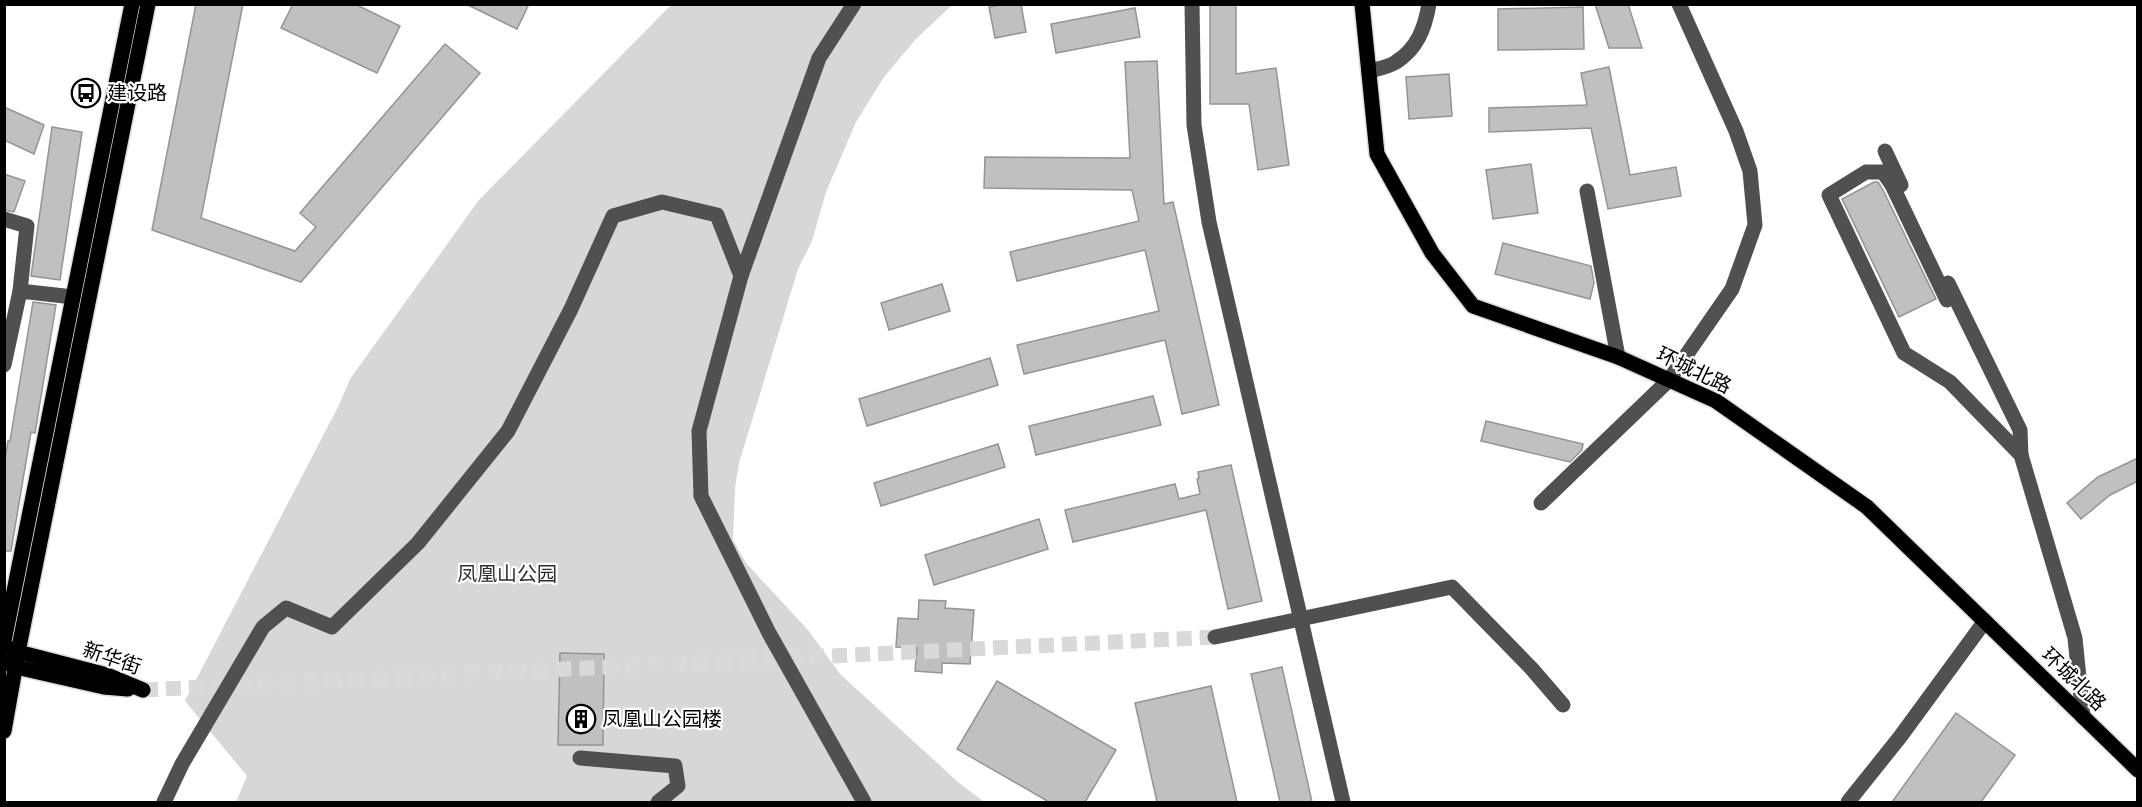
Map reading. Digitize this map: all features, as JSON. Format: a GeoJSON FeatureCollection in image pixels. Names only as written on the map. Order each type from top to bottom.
{"type":"FeatureCollection","features":[{"type":"Feature","properties":{"kind":"main road"},"geometry":{"type":"LineString","coordinates":[[4,640],[132,4]]}},
{"type":"Feature","properties":{"kind":"main road"},"geometry":{"type":"LineString","coordinates":[[4,731],[11,657],[148,4]]}},
{"type":"Feature","properties":{"kind":"main road","name":"环城北路"},"geometry":{"type":"LineString","coordinates":[[1362,4],[1377,154],[1432,253],[1473,306],[1618,357],[1716,401],[1867,507],[2138,770]]}},
{"type":"Feature","properties":{"kind":"main road","name":"新华街"},"geometry":{"type":"LineString","coordinates":[[11,657],[107,675],[143,690],[104,687],[11,657]]}},
{"type":"Feature","properties":{"kind":"street"},"geometry":{"type":"LineString","coordinates":[[854,4],[819,58],[741,276],[699,431],[700,496],[769,633],[864,802]]}},
{"type":"Feature","properties":{"kind":"street"},"geometry":{"type":"LineString","coordinates":[[1192,4],[1194,125],[1209,222],[1343,802]]}},
{"type":"Feature","properties":{"kind":"street"},"geometry":{"type":"LineString","coordinates":[[1369,71],[1395,63],[1414,47],[1426,25],[1429,4]]}},
{"type":"Feature","properties":{"kind":"street"},"geometry":{"type":"LineString","coordinates":[[1541,503],[1669,380],[1732,289],[1755,225],[1750,171],[1736,130],[1679,4]]}},
{"type":"Feature","properties":{"kind":"street"},"geometry":{"type":"LineString","coordinates":[[1885,151],[2020,430],[2021,455],[2075,638],[2084,717]]}},
{"type":"Feature","properties":{"kind":"street"},"geometry":{"type":"LineString","coordinates":[[1947,300],[1892,185],[1883,172],[1866,172],[1829,195],[1904,353],[1950,382],[2021,455]]}},
{"type":"Feature","properties":{"kind":"street"},"geometry":{"type":"LineString","coordinates":[[1587,191],[1618,357]]}},
{"type":"Feature","properties":{"kind":"street"},"geometry":{"type":"LineString","coordinates":[[164,802],[182,764],[263,627],[286,608],[332,627],[418,543],[508,431],[571,309],[613,216],[662,202],[717,215],[741,276]]}},
{"type":"Feature","properties":{"kind":"street"},"geometry":{"type":"LineString","coordinates":[[4,219],[27,226],[20,291],[4,365]]}},
{"type":"Feature","properties":{"kind":"street"},"geometry":{"type":"LineString","coordinates":[[20,291],[73,297]]}},
{"type":"Feature","properties":{"kind":"street"},"geometry":{"type":"LineString","coordinates":[[1215,637],[1452,587],[1532,669],[1563,705]]}},
{"type":"Feature","properties":{"kind":"street"},"geometry":{"type":"LineString","coordinates":[[1848,802],[1900,737],[1985,621]]}},
{"type":"Feature","properties":{"kind":"street"},"geometry":{"type":"LineString","coordinates":[[579,758],[675,766],[678,786],[658,802]]}},
{"type":"Feature","properties":{"kind":"green space","name":"凤凰山公园"},"geometry":{"type":"Polygon","coordinates":[[[671,5],[952,5],[915,40],[884,77],[856,122],[826,192],[812,241],[798,269],[739,463],[735,488],[733,540],[746,563],[808,630],[840,674],[958,782],[984,802],[236,802],[247,776],[185,701],[338,407],[350,379],[479,200],[671,5]]]}},
{"type":"Feature","properties":{"kind":"building"},"geometry":{"type":"Polygon","coordinates":[[[196,4],[243,4],[201,218],[295,251],[316,227],[300,213],[445,44],[480,73],[301,282],[152,230],[196,4]]]}},
{"type":"Feature","properties":{"kind":"building"},"geometry":{"type":"Polygon","coordinates":[[[293,4],[355,4],[400,26],[377,73],[281,28],[293,4]]]}},
{"type":"Feature","properties":{"kind":"building"},"geometry":{"type":"Polygon","coordinates":[[[466,4],[529,4],[517,29],[466,4]]]}},
{"type":"Feature","properties":{"kind":"building"},"geometry":{"type":"Polygon","coordinates":[[[1021,4],[1026,32],[995,38],[989,7],[1021,4]]]}},
{"type":"Feature","properties":{"kind":"building"},"geometry":{"type":"Polygon","coordinates":[[[1210,4],[1236,4],[1236,74],[1276,68],[1289,165],[1258,170],[1249,104],[1210,104],[1210,4]]]}},
{"type":"Feature","properties":{"kind":"building"},"geometry":{"type":"Polygon","coordinates":[[[1595,4],[1628,4],[1642,48],[1609,48],[1595,4]]]}},
{"type":"Feature","properties":{"kind":"building"},"geometry":{"type":"Polygon","coordinates":[[[1583,7],[1584,49],[1498,50],[1498,9],[1583,7]]]}},
{"type":"Feature","properties":{"kind":"building"},"geometry":{"type":"Polygon","coordinates":[[[1135,8],[1140,37],[1056,53],[1051,24],[1135,8]]]}},
{"type":"Feature","properties":{"kind":"building"},"geometry":{"type":"Polygon","coordinates":[[[1157,61],[1164,204],[1173,202],[1219,405],[1182,414],[1165,340],[1024,374],[1017,345],[1159,311],[1145,250],[1017,281],[1010,252],[1139,221],[1132,190],[984,188],[985,157],[1130,158],[1125,62],[1157,61]]]}},
{"type":"Feature","properties":{"kind":"building"},"geometry":{"type":"Polygon","coordinates":[[[1609,67],[1630,175],[1676,167],[1681,196],[1608,209],[1591,128],[1489,132],[1489,108],[1587,105],[1581,73],[1609,67]]]}},
{"type":"Feature","properties":{"kind":"building"},"geometry":{"type":"Polygon","coordinates":[[[1449,74],[1452,116],[1409,119],[1406,77],[1449,74]]]}},
{"type":"Feature","properties":{"kind":"building"},"geometry":{"type":"Polygon","coordinates":[[[4,107],[44,125],[34,154],[4,140],[4,107]]]}},
{"type":"Feature","properties":{"kind":"building"},"geometry":{"type":"Polygon","coordinates":[[[52,127],[82,132],[60,280],[31,276],[52,127]]]}},
{"type":"Feature","properties":{"kind":"building"},"geometry":{"type":"Polygon","coordinates":[[[1531,164],[1538,213],[1493,219],[1486,170],[1531,164]]]}},
{"type":"Feature","properties":{"kind":"building"},"geometry":{"type":"Polygon","coordinates":[[[4,174],[25,181],[14,212],[4,210],[4,174]]]}},
{"type":"Feature","properties":{"kind":"building"},"geometry":{"type":"Polygon","coordinates":[[[1878,182],[1883,190],[1936,299],[1899,317],[1842,199],[1878,182]]]}},
{"type":"Feature","properties":{"kind":"building"},"geometry":{"type":"Polygon","coordinates":[[[1503,243],[1591,266],[1594,283],[1590,299],[1495,274],[1503,243]]]}},
{"type":"Feature","properties":{"kind":"building"},"geometry":{"type":"Polygon","coordinates":[[[942,284],[950,311],[889,330],[881,303],[942,284]]]}},
{"type":"Feature","properties":{"kind":"building"},"geometry":{"type":"Polygon","coordinates":[[[33,302],[56,305],[35,433],[31,432],[11,551],[4,551],[4,464],[8,441],[10,441],[33,302]]]}},
{"type":"Feature","properties":{"kind":"building"},"geometry":{"type":"Polygon","coordinates":[[[990,358],[998,385],[867,426],[859,399],[990,358]]]}},
{"type":"Feature","properties":{"kind":"building"},"geometry":{"type":"Polygon","coordinates":[[[1153,396],[1161,425],[1036,455],[1029,426],[1153,396]]]}},
{"type":"Feature","properties":{"kind":"building"},"geometry":{"type":"Polygon","coordinates":[[[1486,421],[1583,444],[1582,450],[1570,462],[1481,441],[1486,421]]]}},
{"type":"Feature","properties":{"kind":"building"},"geometry":{"type":"Polygon","coordinates":[[[998,444],[1005,467],[881,506],[874,483],[998,444]]]}},
{"type":"Feature","properties":{"kind":"building"},"geometry":{"type":"Polygon","coordinates":[[[2138,458],[2138,481],[2110,495],[2081,519],[2067,503],[2098,477],[2138,458]]]}},
{"type":"Feature","properties":{"kind":"building"},"geometry":{"type":"Polygon","coordinates":[[[1231,465],[1262,601],[1228,609],[1206,510],[1073,542],[1065,510],[1175,484],[1179,499],[1200,494],[1198,472],[1231,465]]]}},
{"type":"Feature","properties":{"kind":"building"},"geometry":{"type":"Polygon","coordinates":[[[1039,519],[1048,549],[934,585],[925,555],[1039,519]]]}},
{"type":"Feature","properties":{"kind":"building"},"geometry":{"type":"Polygon","coordinates":[[[919,600],[946,601],[945,608],[974,610],[970,664],[942,663],[942,673],[915,671],[917,648],[896,647],[898,618],[918,619],[919,600]]]}},
{"type":"Feature","properties":{"kind":"building","name":"凤凰山公园楼"},"geometry":{"type":"Polygon","coordinates":[[[560,653],[604,654],[603,745],[558,745],[560,653]]]}},
{"type":"Feature","properties":{"kind":"building"},"geometry":{"type":"Polygon","coordinates":[[[1282,667],[1312,802],[1280,802],[1251,674],[1282,667]]]}},
{"type":"Feature","properties":{"kind":"building"},"geometry":{"type":"Polygon","coordinates":[[[997,681],[1116,750],[1085,802],[1049,802],[957,749],[997,681]]]}},
{"type":"Feature","properties":{"kind":"building"},"geometry":{"type":"Polygon","coordinates":[[[1211,686],[1237,802],[1157,802],[1135,703],[1211,686]]]}},
{"type":"Feature","properties":{"kind":"building"},"geometry":{"type":"Polygon","coordinates":[[[1956,713],[2015,755],[1981,802],[1892,802],[1956,713]]]}},
{"type":"Feature","properties":{"kind":"tunnel"},"geometry":{"type":"LineString","coordinates":[[143,690],[1215,637]]}},
{"type":"Feature","properties":{"kind":"place","name":"建设路"},"geometry":{"type":"Point","coordinates":[86,93]}},
{"type":"Feature","properties":{"kind":"place","name":"凤凰山公园楼"},"geometry":{"type":"Point","coordinates":[581,719]}}]}
